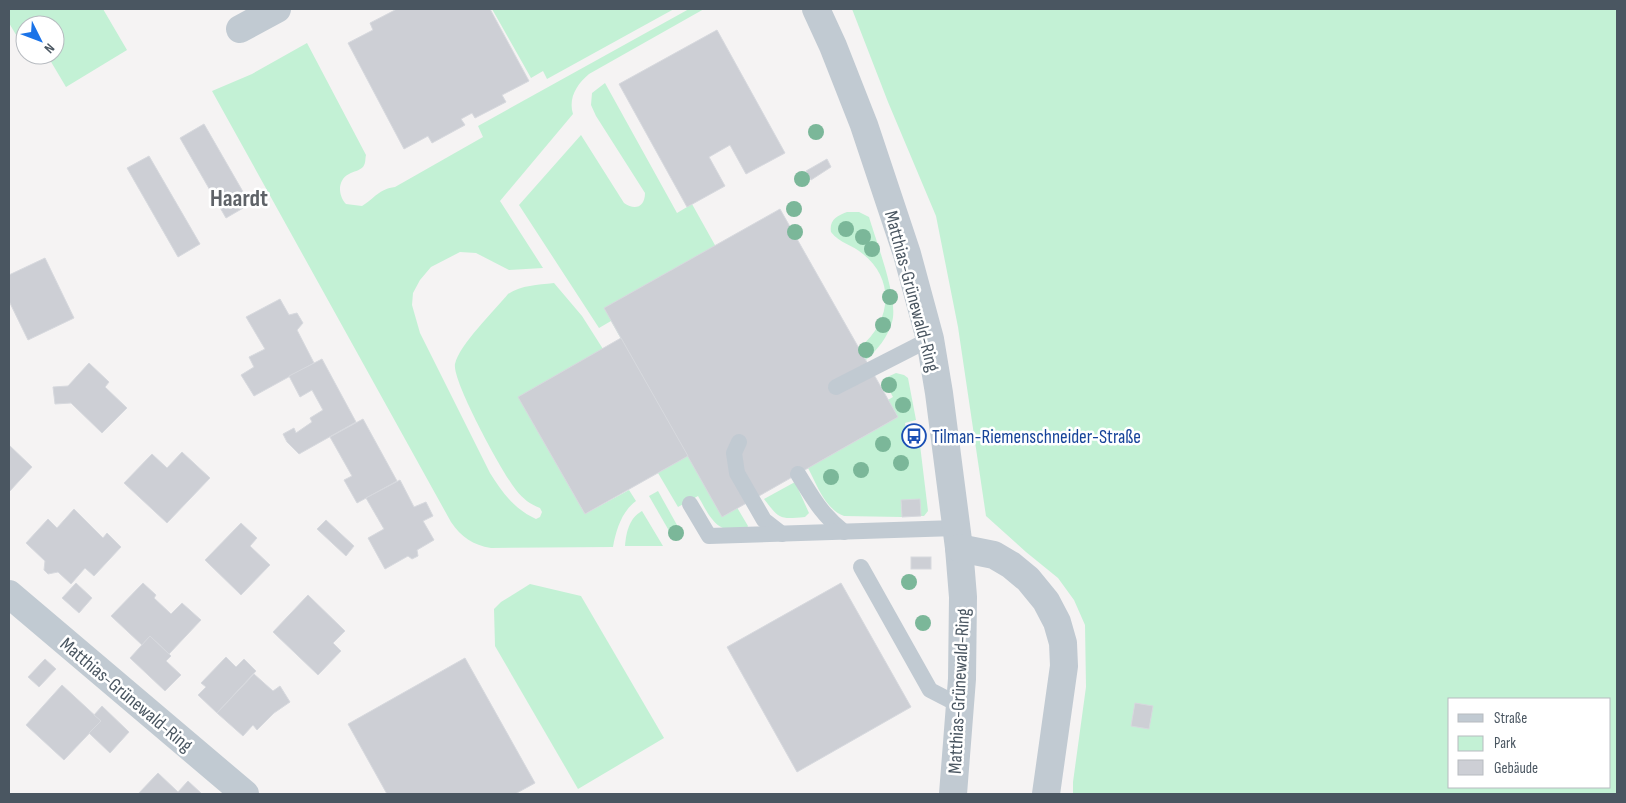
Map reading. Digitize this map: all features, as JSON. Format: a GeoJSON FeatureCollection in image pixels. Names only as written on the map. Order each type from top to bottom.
{"type":"FeatureCollection","features":[{"type":"Feature","properties":{"kind":"street"},"geometry":{"type":"LineString","coordinates":[[240,29],[277,9]]}},
{"type":"Feature","properties":{"kind":"street","name":"Matthias-Grünewald-Ring"},"geometry":{"type":"LineString","coordinates":[[816,9],[833,46],[864,125],[907,254],[930,339],[958,538],[963,597],[961,706],[953,794]]}},
{"type":"Feature","properties":{"kind":"street"},"geometry":{"type":"LineString","coordinates":[[958,538],[994,555],[1011,565],[1028,579],[1046,601],[1057,622],[1063,644],[1064,666],[1046,794]]}},
{"type":"Feature","properties":{"kind":"street","name":"Matthias-Grünewald-Ring"},"geometry":{"type":"LineString","coordinates":[[9,594],[245,794]]}},
{"type":"Feature","properties":{"kind":"lane"},"geometry":{"type":"LineString","coordinates":[[836,387],[930,339]]}},
{"type":"Feature","properties":{"kind":"lane"},"geometry":{"type":"LineString","coordinates":[[739,442],[734,453],[736,472],[764,520],[782,534]]}},
{"type":"Feature","properties":{"kind":"lane"},"geometry":{"type":"LineString","coordinates":[[798,474],[820,510],[844,532]]}},
{"type":"Feature","properties":{"kind":"lane"},"geometry":{"type":"LineString","coordinates":[[690,504],[709,536],[844,532],[958,538]]}},
{"type":"Feature","properties":{"kind":"lane"},"geometry":{"type":"LineString","coordinates":[[861,567],[930,690],[961,706]]}},
{"type":"Feature","properties":{"kind":"green space"},"geometry":{"type":"Polygon","coordinates":[[[103,9],[127,50],[66,87],[53,65],[65,65],[65,15],[15,15],[15,33],[9,23],[9,10],[103,9]]]}},
{"type":"Feature","properties":{"kind":"green space"},"geometry":{"type":"Polygon","coordinates":[[[492,9],[674,9],[547,79],[543,71],[531,78],[492,9]]]}},
{"type":"Feature","properties":{"kind":"green space"},"geometry":{"type":"Polygon","coordinates":[[[689,9],[704,9],[585,78],[577,87],[573,97],[573,114],[500,201],[543,268],[509,270],[476,253],[460,252],[431,267],[420,280],[413,293],[412,305],[420,333],[490,473],[509,499],[521,510],[536,519],[540,517],[542,512],[540,508],[521,496],[510,481],[490,448],[461,389],[455,364],[458,356],[478,328],[508,294],[524,287],[554,283],[582,316],[603,349],[519,397],[585,514],[629,490],[636,501],[620,521],[613,547],[491,548],[479,545],[463,536],[451,522],[212,91],[252,74],[307,43],[366,155],[363,167],[345,177],[340,188],[341,197],[346,204],[362,206],[381,192],[395,187],[483,137],[478,126],[689,9]]]}},
{"type":"Feature","properties":{"kind":"green space"},"geometry":{"type":"Polygon","coordinates":[[[852,9],[1617,9],[1617,794],[1073,794],[1086,687],[1085,625],[1074,600],[1058,578],[986,516],[958,327],[936,216],[888,102],[852,9]]]}},
{"type":"Feature","properties":{"kind":"green space"},"geometry":{"type":"Polygon","coordinates":[[[605,83],[677,213],[692,204],[778,358],[719,477],[748,526],[747,528],[728,529],[719,526],[708,514],[698,496],[678,507],[658,473],[687,456],[611,321],[599,328],[519,205],[581,135],[624,203],[635,207],[643,202],[645,193],[591,105],[592,93],[605,83]]]}},
{"type":"Feature","properties":{"kind":"green space"},"geometry":{"type":"Polygon","coordinates":[[[847,212],[859,212],[869,217],[886,270],[892,300],[892,322],[888,333],[882,343],[866,360],[859,348],[870,338],[878,326],[883,314],[885,289],[881,276],[874,264],[831,232],[833,221],[847,212]]]}},
{"type":"Feature","properties":{"kind":"green space"},"geometry":{"type":"Polygon","coordinates":[[[896,373],[908,378],[916,420],[905,423],[909,447],[920,445],[928,511],[924,516],[921,516],[901,500],[902,517],[844,516],[837,513],[827,502],[818,489],[808,468],[898,417],[888,400],[893,397],[883,379],[896,373]]]}},
{"type":"Feature","properties":{"kind":"green space"},"geometry":{"type":"Polygon","coordinates":[[[795,482],[809,513],[805,517],[781,517],[764,499],[795,482]]]}},
{"type":"Feature","properties":{"kind":"green space"},"geometry":{"type":"Polygon","coordinates":[[[658,491],[682,534],[672,536],[649,496],[658,491]]]}},
{"type":"Feature","properties":{"kind":"green space"},"geometry":{"type":"Polygon","coordinates":[[[642,511],[663,546],[625,546],[627,531],[631,522],[642,511]]]}},
{"type":"Feature","properties":{"kind":"green space"},"geometry":{"type":"Polygon","coordinates":[[[530,584],[581,596],[664,738],[578,789],[495,646],[494,609],[501,602],[530,584]]]}},
{"type":"Feature","properties":{"kind":"building"},"geometry":{"type":"Polygon","coordinates":[[[397,9],[490,9],[529,81],[502,95],[506,102],[475,118],[472,113],[461,119],[465,125],[432,143],[428,136],[404,149],[348,43],[373,30],[370,23],[397,9]]]}},
{"type":"Feature","properties":{"kind":"building"},"geometry":{"type":"Polygon","coordinates":[[[717,30],[785,153],[746,174],[730,145],[709,157],[725,186],[687,207],[619,84],[717,30]]]}},
{"type":"Feature","properties":{"kind":"building"},"geometry":{"type":"Polygon","coordinates":[[[204,124],[250,204],[226,218],[180,138],[204,124]]]}},
{"type":"Feature","properties":{"kind":"building"},"geometry":{"type":"Polygon","coordinates":[[[149,156],[200,244],[178,257],[127,168],[149,156]]]}},
{"type":"Feature","properties":{"kind":"building"},"geometry":{"type":"Polygon","coordinates":[[[827,159],[831,167],[811,180],[806,171],[827,159]]]}},
{"type":"Feature","properties":{"kind":"building"},"geometry":{"type":"Polygon","coordinates":[[[780,209],[898,417],[722,517],[604,308],[780,209]]]}},
{"type":"Feature","properties":{"kind":"building"},"geometry":{"type":"Polygon","coordinates":[[[45,258],[74,318],[28,340],[9,301],[9,275],[45,258]]]}},
{"type":"Feature","properties":{"kind":"building"},"geometry":{"type":"Polygon","coordinates":[[[280,299],[289,315],[297,313],[303,323],[297,330],[314,363],[254,396],[241,375],[254,367],[249,357],[265,349],[246,317],[280,299]]]}},
{"type":"Feature","properties":{"kind":"building"},"geometry":{"type":"Polygon","coordinates":[[[621,338],[688,456],[585,514],[518,397],[621,338]]]}},
{"type":"Feature","properties":{"kind":"building"},"geometry":{"type":"Polygon","coordinates":[[[322,359],[356,422],[299,454],[287,442],[283,434],[294,428],[296,433],[312,422],[310,418],[323,410],[312,390],[300,397],[289,376],[322,359]]]}},
{"type":"Feature","properties":{"kind":"building"},"geometry":{"type":"Polygon","coordinates":[[[89,363],[109,382],[105,387],[127,408],[102,433],[71,403],[55,404],[53,387],[68,386],[89,363]]]}},
{"type":"Feature","properties":{"kind":"building"},"geometry":{"type":"Polygon","coordinates":[[[363,419],[397,481],[357,503],[344,480],[352,476],[330,437],[363,419]]]}},
{"type":"Feature","properties":{"kind":"building"},"geometry":{"type":"Polygon","coordinates":[[[9,445],[32,467],[9,492],[9,445]]]}},
{"type":"Feature","properties":{"kind":"building"},"geometry":{"type":"Polygon","coordinates":[[[182,452],[210,478],[167,523],[124,483],[152,454],[167,468],[182,452]]]}},
{"type":"Feature","properties":{"kind":"building"},"geometry":{"type":"Polygon","coordinates":[[[400,480],[414,507],[426,502],[433,516],[423,521],[434,540],[417,550],[418,556],[412,559],[408,556],[385,569],[368,538],[384,529],[366,498],[400,480]]]}},
{"type":"Feature","properties":{"kind":"building"},"geometry":{"type":"Polygon","coordinates":[[[920,499],[921,516],[902,517],[901,500],[920,499]]]}},
{"type":"Feature","properties":{"kind":"building"},"geometry":{"type":"Polygon","coordinates":[[[74,509],[103,538],[107,533],[121,547],[94,576],[85,568],[71,584],[58,572],[48,574],[44,570],[45,561],[26,543],[48,519],[57,528],[74,509]]]}},
{"type":"Feature","properties":{"kind":"building"},"geometry":{"type":"Polygon","coordinates":[[[326,520],[354,546],[346,556],[317,529],[326,520]]]}},
{"type":"Feature","properties":{"kind":"building"},"geometry":{"type":"Polygon","coordinates":[[[241,523],[257,538],[250,546],[270,565],[241,595],[205,560],[241,523]]]}},
{"type":"Feature","properties":{"kind":"building"},"geometry":{"type":"Polygon","coordinates":[[[911,557],[931,557],[931,569],[911,569],[911,557]]]}},
{"type":"Feature","properties":{"kind":"building"},"geometry":{"type":"Polygon","coordinates":[[[76,583],[92,598],[79,613],[62,598],[76,583]]]}},
{"type":"Feature","properties":{"kind":"building"},"geometry":{"type":"Polygon","coordinates":[[[143,583],[156,595],[154,598],[171,614],[182,603],[201,620],[169,654],[150,636],[142,645],[111,616],[143,583]]]}},
{"type":"Feature","properties":{"kind":"building"},"geometry":{"type":"Polygon","coordinates":[[[841,583],[911,707],[797,772],[727,647],[841,583]]]}},
{"type":"Feature","properties":{"kind":"building"},"geometry":{"type":"Polygon","coordinates":[[[308,595],[345,631],[333,643],[341,651],[318,675],[273,632],[308,595]]]}},
{"type":"Feature","properties":{"kind":"building"},"geometry":{"type":"Polygon","coordinates":[[[150,636],[171,656],[166,661],[181,675],[165,691],[130,658],[150,636]]]}},
{"type":"Feature","properties":{"kind":"building"},"geometry":{"type":"Polygon","coordinates":[[[226,657],[236,667],[244,659],[256,671],[217,713],[198,695],[206,687],[201,683],[226,657]]]}},
{"type":"Feature","properties":{"kind":"building"},"geometry":{"type":"Polygon","coordinates":[[[465,658],[535,783],[515,794],[387,794],[348,724],[465,658]]]}},
{"type":"Feature","properties":{"kind":"building"},"geometry":{"type":"Polygon","coordinates":[[[45,659],[56,669],[39,687],[28,677],[45,659]]]}},
{"type":"Feature","properties":{"kind":"building"},"geometry":{"type":"Polygon","coordinates":[[[254,674],[273,691],[280,686],[290,702],[274,713],[257,730],[253,725],[243,736],[217,713],[254,674]]]}},
{"type":"Feature","properties":{"kind":"building"},"geometry":{"type":"Polygon","coordinates":[[[62,685],[101,721],[64,760],[26,725],[62,685]]]}},
{"type":"Feature","properties":{"kind":"building"},"geometry":{"type":"Polygon","coordinates":[[[1135,703],[1153,706],[1149,729],[1131,726],[1135,703]]]}},
{"type":"Feature","properties":{"kind":"building"},"geometry":{"type":"Polygon","coordinates":[[[102,706],[129,732],[110,753],[89,733],[101,721],[94,715],[102,706]]]}},
{"type":"Feature","properties":{"kind":"building"},"geometry":{"type":"Polygon","coordinates":[[[158,773],[178,792],[188,781],[202,794],[138,794],[158,773]]]}},
{"type":"Feature","properties":{"kind":"place","name":"Tilman-Riemenschneider-Straße"},"geometry":{"type":"Point","coordinates":[914,436]}},
{"type":"Feature","properties":{"kind":"district","name":"Haardt"},"geometry":{"type":"Point","coordinates":[239,198]}}]}
